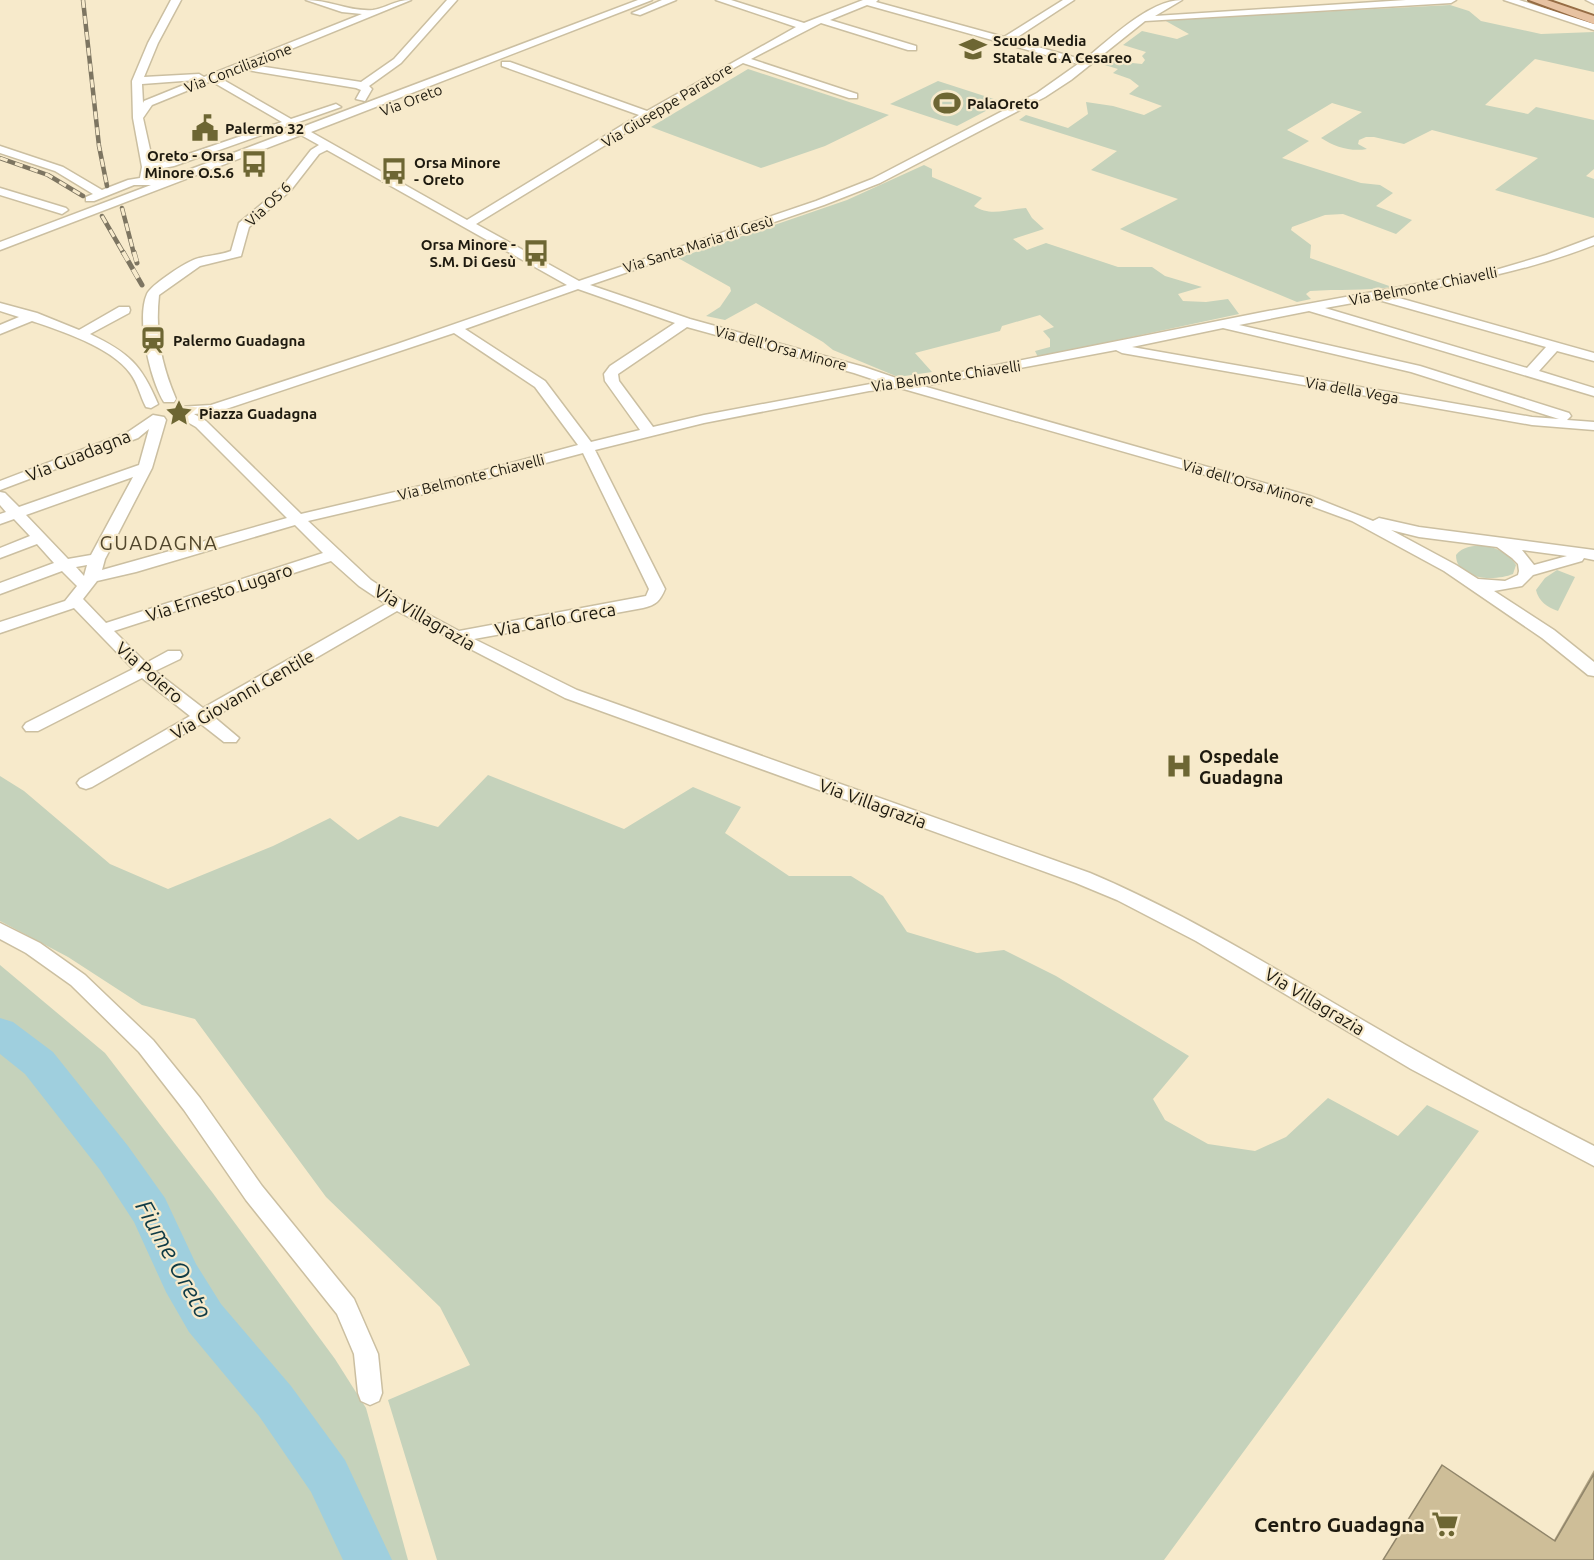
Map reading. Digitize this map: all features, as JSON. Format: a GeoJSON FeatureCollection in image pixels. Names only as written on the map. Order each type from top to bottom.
{"type":"FeatureCollection","features":[{"type":"Feature","properties":{"kind":"main road"},"geometry":{"type":"LineString","coordinates":[[1535,0],[1594,20]]}},
{"type":"Feature","properties":{"kind":"main road"},"geometry":{"type":"LineString","coordinates":[[1564,0],[1594,10]]}},
{"type":"Feature","properties":{"kind":"street"},"geometry":{"type":"LineString","coordinates":[[149,185],[145,176],[148,167],[138,118],[138,81],[153,43],[176,0]]}},
{"type":"Feature","properties":{"kind":"street"},"geometry":{"type":"LineString","coordinates":[[311,0],[345,10],[376,13]]}},
{"type":"Feature","properties":{"kind":"street","name":"Via Conciliazione"},"geometry":{"type":"LineString","coordinates":[[138,118],[148,103],[406,0]]}},
{"type":"Feature","properties":{"kind":"street"},"geometry":{"type":"LineString","coordinates":[[361,86],[375,81],[427,32],[452,0]]}},
{"type":"Feature","properties":{"kind":"street","name":"Via Oreto"},"geometry":{"type":"LineString","coordinates":[[148,167],[170,164],[361,99],[621,0]]}},
{"type":"Feature","properties":{"kind":"street","name":"Via Oreto"},"geometry":{"type":"LineString","coordinates":[[0,246],[149,185],[174,180],[647,0]]}},
{"type":"Feature","properties":{"kind":"street","name":"Via Oreto"},"geometry":{"type":"LineString","coordinates":[[62,210],[132,182],[149,185],[190,185],[671,0]]}},
{"type":"Feature","properties":{"kind":"street"},"geometry":{"type":"LineString","coordinates":[[721,0],[804,26]]}},
{"type":"Feature","properties":{"kind":"street"},"geometry":{"type":"LineString","coordinates":[[1005,41],[1069,0]]}},
{"type":"Feature","properties":{"kind":"street","name":"Via Santa Maria di Gesù"},"geometry":{"type":"LineString","coordinates":[[154,414],[172,418],[183,411],[212,409],[820,204],[876,181],[1041,95],[1067,78],[1140,20],[1177,0]]}},
{"type":"Feature","properties":{"kind":"street"},"geometry":{"type":"LineString","coordinates":[[1140,20],[1452,0]]}},
{"type":"Feature","properties":{"kind":"street"},"geometry":{"type":"LineString","coordinates":[[1509,0],[1594,27]]}},
{"type":"Feature","properties":{"kind":"street"},"geometry":{"type":"LineString","coordinates":[[869,1],[1084,63]]}},
{"type":"Feature","properties":{"kind":"street","name":"Via Giuseppe Paratore"},"geometry":{"type":"LineString","coordinates":[[468,224],[698,84],[804,26],[869,1]]}},
{"type":"Feature","properties":{"kind":"street"},"geometry":{"type":"LineString","coordinates":[[821,20],[912,48]]}},
{"type":"Feature","properties":{"kind":"street"},"geometry":{"type":"LineString","coordinates":[[743,60],[853,96]]}},
{"type":"Feature","properties":{"kind":"street"},"geometry":{"type":"LineString","coordinates":[[506,64],[650,115]]}},
{"type":"Feature","properties":{"kind":"street"},"geometry":{"type":"LineString","coordinates":[[242,67],[361,86],[367,89],[361,99]]}},
{"type":"Feature","properties":{"kind":"street"},"geometry":{"type":"LineString","coordinates":[[138,81],[217,77],[289,122]]}},
{"type":"Feature","properties":{"kind":"street","name":"Via dell'Orsa Minore"},"geometry":{"type":"LineString","coordinates":[[302,131],[542,267],[607,297],[685,322],[1305,499],[1357,518]]}},
{"type":"Feature","properties":{"kind":"street","name":"Via OS 6"},"geometry":{"type":"LineString","coordinates":[[169,399],[159,376],[149,335],[153,295],[196,263],[237,253],[243,226],[287,188],[315,152],[328,145]]}},
{"type":"Feature","properties":{"kind":"street"},"geometry":{"type":"LineString","coordinates":[[0,149],[59,169],[101,194]]}},
{"type":"Feature","properties":{"kind":"street"},"geometry":{"type":"LineString","coordinates":[[0,191],[62,210],[60,223]]}},
{"type":"Feature","properties":{"kind":"street","name":"Via Belmonte Chiavelli"},"geometry":{"type":"LineString","coordinates":[[0,628],[130,569],[298,519],[466,480],[587,447],[869,387],[903,385],[1112,347],[1500,272],[1550,258],[1594,242]]}},
{"type":"Feature","properties":{"kind":"street"},"geometry":{"type":"LineString","coordinates":[[1378,296],[1594,357]]}},
{"type":"Feature","properties":{"kind":"street"},"geometry":{"type":"LineString","coordinates":[[0,307],[32,316],[96,342],[134,368],[154,414],[145,468],[81,592]]}},
{"type":"Feature","properties":{"kind":"street"},"geometry":{"type":"LineString","coordinates":[[1308,308],[1594,392]]}},
{"type":"Feature","properties":{"kind":"street"},"geometry":{"type":"LineString","coordinates":[[79,335],[124,310]]}},
{"type":"Feature","properties":{"kind":"street"},"geometry":{"type":"LineString","coordinates":[[0,330],[32,316]]}},
{"type":"Feature","properties":{"kind":"street"},"geometry":{"type":"LineString","coordinates":[[649,432],[612,381],[611,374],[685,322]]}},
{"type":"Feature","properties":{"kind":"street"},"geometry":{"type":"LineString","coordinates":[[1221,325],[1372,376],[1415,369],[1594,426]]}},
{"type":"Feature","properties":{"kind":"street"},"geometry":{"type":"LineString","coordinates":[[454,328],[540,384],[587,447]]}},
{"type":"Feature","properties":{"kind":"street"},"geometry":{"type":"LineString","coordinates":[[1530,373],[1555,345]]}},
{"type":"Feature","properties":{"kind":"street","name":"Via della Vega"},"geometry":{"type":"LineString","coordinates":[[1112,347],[1372,376],[1532,421],[1594,426]]}},
{"type":"Feature","properties":{"kind":"street"},"geometry":{"type":"LineString","coordinates":[[154,414],[169,399]]}},
{"type":"Feature","properties":{"kind":"street","name":"Via Villagrazia"},"geometry":{"type":"LineString","coordinates":[[169,399],[183,403],[183,411],[201,424],[365,583],[457,638],[571,694],[1112,890],[1171,918],[1267,972],[1394,1049],[1594,1157]]}},
{"type":"Feature","properties":{"kind":"street","name":"Via Guadagna"},"geometry":{"type":"LineString","coordinates":[[0,486],[133,435],[154,414]]}},
{"type":"Feature","properties":{"kind":"street","name":"Via Carlo Greca"},"geometry":{"type":"LineString","coordinates":[[457,638],[643,603],[653,599],[657,589],[587,447]]}},
{"type":"Feature","properties":{"kind":"street"},"geometry":{"type":"LineString","coordinates":[[7,516],[145,468]]}},
{"type":"Feature","properties":{"kind":"street","name":"Via Poiero"},"geometry":{"type":"LineString","coordinates":[[0,496],[7,516],[39,538],[65,564],[103,629],[145,672],[230,738]]}},
{"type":"Feature","properties":{"kind":"street"},"geometry":{"type":"LineString","coordinates":[[1357,518],[1419,532],[1592,555]]}},
{"type":"Feature","properties":{"kind":"street"},"geometry":{"type":"LineString","coordinates":[[1357,518],[1472,582],[1548,634],[1594,671]]}},
{"type":"Feature","properties":{"kind":"street"},"geometry":{"type":"LineString","coordinates":[[0,553],[39,538]]}},
{"type":"Feature","properties":{"kind":"street"},"geometry":{"type":"LineString","coordinates":[[1450,568],[1446,563],[1447,550],[1455,543],[1472,539]]}},
{"type":"Feature","properties":{"kind":"street"},"geometry":{"type":"LineString","coordinates":[[1472,582],[1490,586],[1516,584],[1526,578],[1527,564],[1518,553],[1499,543]]}},
{"type":"Feature","properties":{"kind":"street","name":"Via Ernesto Lugaro"},"geometry":{"type":"LineString","coordinates":[[103,629],[334,555]]}},
{"type":"Feature","properties":{"kind":"street"},"geometry":{"type":"LineString","coordinates":[[1528,572],[1550,564],[1592,555]]}},
{"type":"Feature","properties":{"kind":"street"},"geometry":{"type":"LineString","coordinates":[[0,589],[65,564],[97,559]]}},
{"type":"Feature","properties":{"kind":"street"},"geometry":{"type":"LineString","coordinates":[[1516,584],[1529,609],[1548,634]]}},
{"type":"Feature","properties":{"kind":"street","name":"Via Giovanni Gentile"},"geometry":{"type":"LineString","coordinates":[[86,783],[397,604]]}},
{"type":"Feature","properties":{"kind":"street"},"geometry":{"type":"LineString","coordinates":[[32,727],[145,672],[174,655]]}},
{"type":"Feature","properties":{"kind":"street"},"geometry":{"type":"LineString","coordinates":[[0,930],[33,948],[78,980],[146,1046],[192,1104],[254,1193],[346,1307],[366,1354],[370,1393]]}},
{"type":"Feature","properties":{"kind":"green space"},"geometry":{"type":"Polygon","coordinates":[[[1450,5],[1469,11],[1481,21],[1541,34],[1594,32],[1594,72],[1535,59],[1485,105],[1528,114],[1536,107],[1594,120],[1594,169],[1586,176],[1594,179],[1594,218],[1495,190],[1538,158],[1432,130],[1404,144],[1366,137],[1359,140],[1358,144],[1367,149],[1349,149],[1332,144],[1321,138],[1362,112],[1332,103],[1287,130],[1309,141],[1282,158],[1361,183],[1380,185],[1393,193],[1376,206],[1412,220],[1396,234],[1343,214],[1325,215],[1292,227],[1291,230],[1311,245],[1310,258],[1392,287],[1310,291],[1306,294],[1311,299],[1297,302],[1120,229],[1178,199],[1091,170],[1117,151],[1019,120],[1026,115],[1068,128],[1088,114],[1086,102],[1113,106],[1144,115],[1162,106],[1129,94],[1139,86],[1130,79],[1113,73],[1118,69],[1098,63],[1108,55],[1123,62],[1142,64],[1145,60],[1142,56],[1146,52],[1123,45],[1142,31],[1177,39],[1189,34],[1164,20],[1450,5]]]}},
{"type":"Feature","properties":{"kind":"green space"},"geometry":{"type":"Polygon","coordinates":[[[748,69],[889,115],[825,146],[761,168],[651,127],[748,69]]]}},
{"type":"Feature","properties":{"kind":"green space","name":"PalaOreto"},"geometry":{"type":"Polygon","coordinates":[[[938,81],[1003,102],[957,126],[890,104],[938,81]]]}},
{"type":"Feature","properties":{"kind":"green space"},"geometry":{"type":"Polygon","coordinates":[[[924,165],[932,169],[932,177],[982,198],[974,206],[980,209],[999,212],[1026,208],[1032,218],[1044,229],[1013,239],[1027,250],[1046,243],[1118,267],[1152,267],[1165,276],[1202,287],[1178,294],[1183,301],[1206,302],[1228,299],[1239,314],[1038,357],[1035,351],[1050,347],[1050,339],[1043,331],[1054,327],[1040,315],[1002,326],[1000,331],[915,353],[932,372],[898,377],[833,350],[756,303],[725,320],[706,316],[720,307],[731,291],[730,287],[678,258],[847,200],[924,165]]]}},
{"type":"Feature","properties":{"kind":"green space"},"geometry":{"type":"Polygon","coordinates":[[[1484,545],[1510,557],[1516,565],[1513,574],[1487,578],[1478,577],[1463,570],[1458,564],[1456,555],[1465,548],[1484,545]]]}},
{"type":"Feature","properties":{"kind":"green space"},"geometry":{"type":"Polygon","coordinates":[[[1557,570],[1575,577],[1558,611],[1544,604],[1536,590],[1545,578],[1557,570]]]}},
{"type":"Feature","properties":{"kind":"green space"},"geometry":{"type":"Polygon","coordinates":[[[488,775],[624,829],[693,787],[741,807],[725,833],[789,876],[851,876],[883,896],[907,932],[977,953],[1004,950],[1056,976],[1189,1056],[1153,1099],[1165,1120],[1208,1144],[1255,1151],[1286,1137],[1328,1098],[1398,1136],[1427,1105],[1479,1131],[1164,1560],[437,1560],[388,1400],[470,1365],[440,1307],[326,1197],[195,1019],[142,1005],[68,957],[0,921],[0,776],[24,791],[110,864],[168,889],[273,846],[330,818],[358,840],[400,816],[438,827],[488,775]]]}},
{"type":"Feature","properties":{"kind":"green space"},"geometry":{"type":"Polygon","coordinates":[[[0,965],[105,1053],[212,1192],[335,1359],[366,1408],[408,1560],[0,1560],[0,965]]]}},
{"type":"Feature","properties":{"kind":"building"},"geometry":{"type":"Polygon","coordinates":[[[1442,1465],[1555,1541],[1594,1474],[1594,1560],[1383,1560],[1442,1465]]]}},
{"type":"Feature","properties":{"kind":"waterway","name":"Fiume Oreto"},"geometry":{"type":"LineString","coordinates":[[0,1033],[39,1063],[114,1158],[150,1211],[181,1278],[205,1318],[275,1401],[328,1476],[368,1560]]}},
{"type":"Feature","properties":{"kind":"railway"},"geometry":{"type":"LineString","coordinates":[[83,0],[99,146],[107,186]]}},
{"type":"Feature","properties":{"kind":"railway"},"geometry":{"type":"LineString","coordinates":[[0,158],[48,175],[83,196]]}},
{"type":"Feature","properties":{"kind":"railway"},"geometry":{"type":"LineString","coordinates":[[122,208],[134,254]]}},
{"type":"Feature","properties":{"kind":"railway"},"geometry":{"type":"LineString","coordinates":[[102,216],[124,254]]}},
{"type":"Feature","properties":{"kind":"railway"},"geometry":{"type":"LineString","coordinates":[[123,252],[142,285]]}},
{"type":"Feature","properties":{"kind":"railway"},"geometry":{"type":"LineString","coordinates":[[134,252],[137,263]]}},
{"type":"Feature","properties":{"kind":"place","name":"Scuola Media Statale G A Cesareo"},"geometry":{"type":"Point","coordinates":[973,49]}},
{"type":"Feature","properties":{"kind":"place","name":"PalaOreto"},"geometry":{"type":"Point","coordinates":[947,103]}},
{"type":"Feature","properties":{"kind":"place","name":"Palermo 32"},"geometry":{"type":"Point","coordinates":[205,128]}},
{"type":"Feature","properties":{"kind":"place","name":"Oreto - Orsa Minore O.S.6"},"geometry":{"type":"Point","coordinates":[254,164]}},
{"type":"Feature","properties":{"kind":"place","name":"Orsa Minore - Oreto"},"geometry":{"type":"Point","coordinates":[394,171]}},
{"type":"Feature","properties":{"kind":"place","name":"Orsa Minore - S.M. Di Gesù"},"geometry":{"type":"Point","coordinates":[536,253]}},
{"type":"Feature","properties":{"kind":"place","name":"Palermo Guadagna"},"geometry":{"type":"Point","coordinates":[153,340]}},
{"type":"Feature","properties":{"kind":"place","name":"Piazza Guadagna"},"geometry":{"type":"Point","coordinates":[179,413]}},
{"type":"Feature","properties":{"kind":"place","name":"Ospedale Guadagna"},"geometry":{"type":"Point","coordinates":[1179,766]}},
{"type":"Feature","properties":{"kind":"place","name":"Centro Guadagna"},"geometry":{"type":"Point","coordinates":[1445,1524]}},
{"type":"Feature","properties":{"kind":"district","name":"GUADAGNA"},"geometry":{"type":"Point","coordinates":[159,542]}}]}
